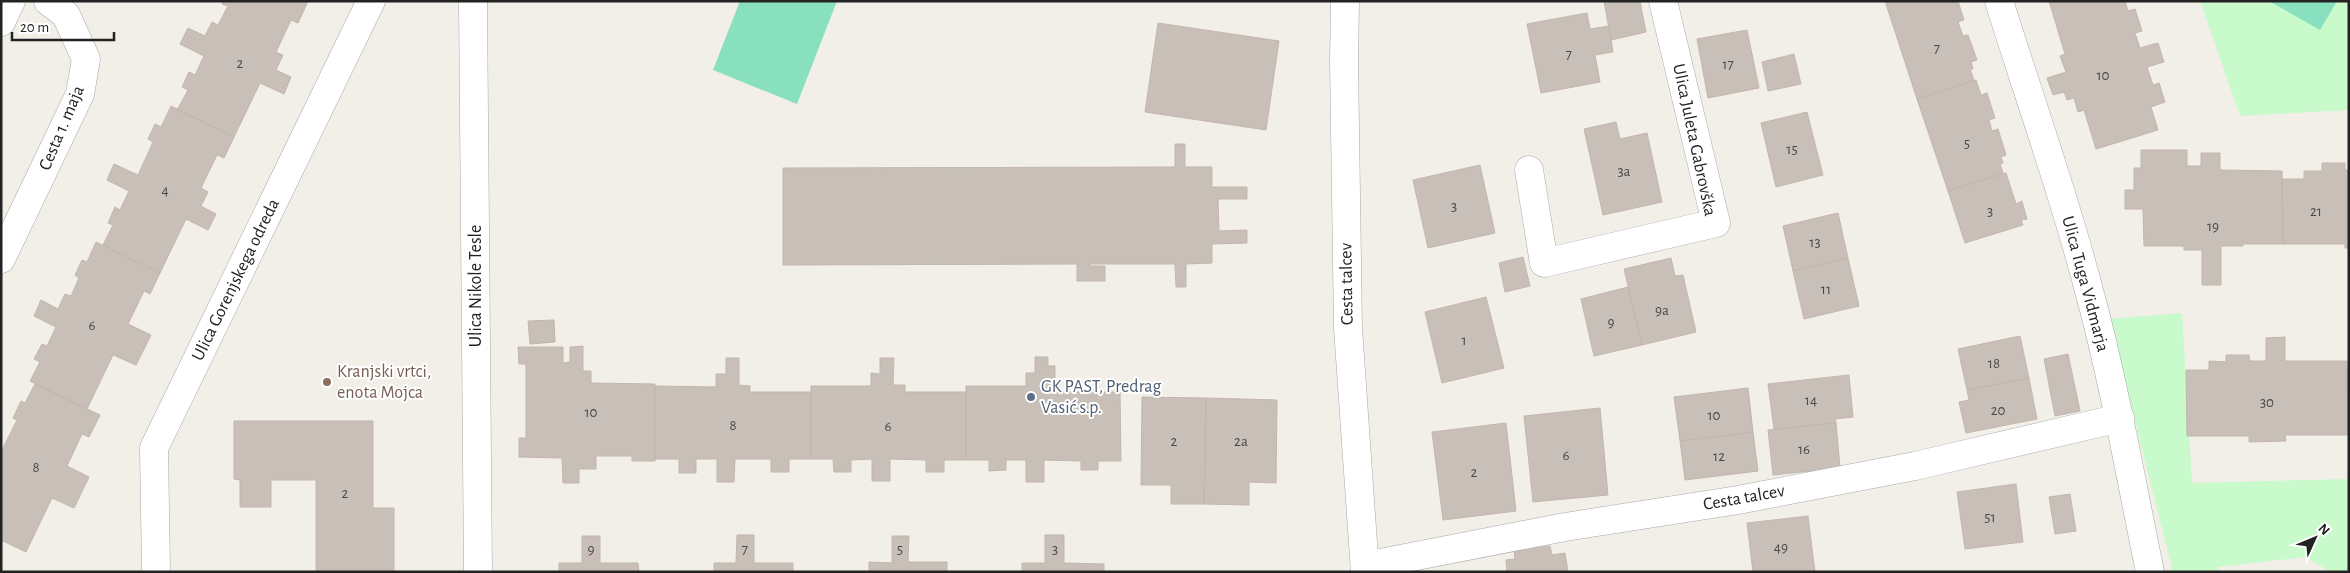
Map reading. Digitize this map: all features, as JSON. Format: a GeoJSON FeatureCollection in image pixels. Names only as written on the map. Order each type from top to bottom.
{"type":"FeatureCollection","features":[{"type":"Feature","properties":{"kind":"street"},"geometry":{"type":"LineString","coordinates":[[1,22],[11,1]]}},
{"type":"Feature","properties":{"kind":"street","name":"Cesta 1. maja"},"geometry":{"type":"LineString","coordinates":[[1,258],[80,94],[86,59],[66,15],[48,1]]}},
{"type":"Feature","properties":{"kind":"street","name":"Ulica Gorenjskega odreda"},"geometry":{"type":"LineString","coordinates":[[156,572],[154,448],[371,1]]}},
{"type":"Feature","properties":{"kind":"street","name":"Ulica Nikole Tesle"},"geometry":{"type":"LineString","coordinates":[[473,1],[478,572]]}},
{"type":"Feature","properties":{"kind":"street","name":"Cesta talcev"},"geometry":{"type":"LineString","coordinates":[[1345,1],[1344,62],[1348,328],[1365,569],[1565,527],[1738,500],[1915,466],[2120,418]]}},
{"type":"Feature","properties":{"kind":"street","name":"Ulica Juleta Gabrovška"},"geometry":{"type":"LineString","coordinates":[[1529,170],[1544,263],[1716,223],[1663,1]]}},
{"type":"Feature","properties":{"kind":"street","name":"Ulica Tuga Vidmarja"},"geometry":{"type":"LineString","coordinates":[[1999,1],[2072,228],[2091,298],[2120,418],[2150,572]]}},
{"type":"Feature","properties":{"kind":"green space"},"geometry":{"type":"Polygon","coordinates":[[[740,1],[837,1],[797,104],[713,70],[740,1]]]}},
{"type":"Feature","properties":{"kind":"green space"},"geometry":{"type":"Polygon","coordinates":[[[2200,1],[2349,1],[2349,110],[2240,116],[2200,1]]]}},
{"type":"Feature","properties":{"kind":"green space"},"geometry":{"type":"Polygon","coordinates":[[[2269,1],[2337,1],[2320,30],[2269,1]]]}},
{"type":"Feature","properties":{"kind":"green space"},"geometry":{"type":"Polygon","coordinates":[[[2182,313],[2192,483],[2349,479],[2349,572],[2330,572],[2306,557],[2218,567],[2219,572],[2173,572],[2109,319],[2182,313]]]}},
{"type":"Feature","properties":{"kind":"building"},"geometry":{"type":"Polygon","coordinates":[[[223,1],[308,1],[298,23],[291,20],[276,52],[283,55],[276,70],[291,77],[284,94],[260,83],[234,137],[177,110],[188,90],[182,87],[189,72],[195,75],[204,56],[180,44],[188,28],[205,36],[212,22],[218,25],[228,6],[222,4],[223,1]]]}},
{"type":"Feature","properties":{"kind":"building"},"geometry":{"type":"Polygon","coordinates":[[[1604,1],[1640,1],[1646,32],[1611,40],[1604,1]]]}},
{"type":"Feature","properties":{"kind":"building"},"geometry":{"type":"Polygon","coordinates":[[[1885,1],[1958,1],[1964,20],[1958,22],[1963,36],[1968,35],[1977,60],[1971,62],[1973,69],[1970,69],[1974,80],[1917,99],[1885,1]]]}},
{"type":"Feature","properties":{"kind":"building"},"geometry":{"type":"Polygon","coordinates":[[[2049,1],[2125,1],[2128,11],[2135,9],[2142,31],[2135,33],[2140,48],[2158,43],[2164,62],[2147,67],[2153,85],[2159,83],[2165,102],[2151,107],[2158,130],[2096,149],[2084,110],[2078,112],[2074,98],[2067,100],[2064,92],[2053,95],[2047,78],[2066,72],[2060,56],[2065,54],[2049,1]]]}},
{"type":"Feature","properties":{"kind":"building"},"geometry":{"type":"Polygon","coordinates":[[[1587,13],[1590,29],[1609,26],[1613,52],[1595,55],[1600,82],[1541,93],[1527,24],[1587,13]]]}},
{"type":"Feature","properties":{"kind":"building"},"geometry":{"type":"Polygon","coordinates":[[[1158,23],[1279,41],[1266,130],[1145,112],[1158,23]]]}},
{"type":"Feature","properties":{"kind":"building"},"geometry":{"type":"Polygon","coordinates":[[[1747,30],[1759,88],[1708,98],[1697,39],[1747,30]]]}},
{"type":"Feature","properties":{"kind":"building"},"geometry":{"type":"Polygon","coordinates":[[[1794,54],[1801,84],[1768,91],[1762,62],[1794,54]]]}},
{"type":"Feature","properties":{"kind":"building"},"geometry":{"type":"Polygon","coordinates":[[[1976,80],[1981,95],[1987,93],[1995,118],[1989,120],[1992,131],[1998,129],[2006,155],[2001,157],[2003,163],[2000,164],[2003,173],[1948,191],[1917,99],[1976,80]]]}},
{"type":"Feature","properties":{"kind":"building"},"geometry":{"type":"Polygon","coordinates":[[[171,106],[234,137],[224,158],[217,155],[201,188],[208,192],[201,206],[216,214],[208,230],[186,219],[160,273],[103,245],[113,225],[108,223],[115,207],[120,210],[129,191],[107,180],[114,164],[138,175],[153,142],[148,139],[155,124],[161,127],[171,106]]]}},
{"type":"Feature","properties":{"kind":"building"},"geometry":{"type":"Polygon","coordinates":[[[1807,112],[1823,175],[1776,187],[1761,123],[1807,112]]]}},
{"type":"Feature","properties":{"kind":"building"},"geometry":{"type":"Polygon","coordinates":[[[1616,122],[1620,139],[1647,133],[1662,202],[1603,215],[1584,129],[1616,122]]]}},
{"type":"Feature","properties":{"kind":"building"},"geometry":{"type":"Polygon","coordinates":[[[1175,144],[1185,144],[1185,167],[1212,167],[1212,187],[1247,187],[1247,199],[1218,199],[1219,231],[1247,230],[1247,243],[1212,244],[1212,263],[1186,264],[1186,287],[1176,287],[1175,264],[1090,264],[1090,266],[1105,266],[1105,281],[1077,281],[1077,264],[783,265],[783,168],[1175,167],[1175,144]]]}},
{"type":"Feature","properties":{"kind":"building"},"geometry":{"type":"Polygon","coordinates":[[[2141,150],[2187,150],[2187,166],[2201,166],[2201,153],[2220,153],[2220,170],[2282,171],[2283,244],[2221,246],[2221,285],[2202,285],[2202,250],[2184,250],[2184,246],[2144,246],[2143,209],[2125,209],[2125,190],[2134,190],[2134,168],[2141,168],[2141,150]]]}},
{"type":"Feature","properties":{"kind":"building"},"geometry":{"type":"Polygon","coordinates":[[[2322,163],[2345,163],[2345,170],[2349,170],[2349,248],[2345,248],[2345,244],[2283,244],[2282,179],[2304,179],[2304,171],[2322,171],[2322,163]]]}},
{"type":"Feature","properties":{"kind":"building"},"geometry":{"type":"Polygon","coordinates":[[[1480,165],[1495,233],[1428,248],[1413,180],[1480,165]]]}},
{"type":"Feature","properties":{"kind":"building"},"geometry":{"type":"Polygon","coordinates":[[[2006,173],[2016,204],[2022,201],[2027,219],[2021,220],[2023,225],[1965,243],[1948,191],[2006,173]]]}},
{"type":"Feature","properties":{"kind":"building"},"geometry":{"type":"Polygon","coordinates":[[[1838,213],[1848,258],[1793,271],[1783,226],[1838,213]]]}},
{"type":"Feature","properties":{"kind":"building"},"geometry":{"type":"Polygon","coordinates":[[[96,242],[160,273],[150,294],[144,291],[128,324],[151,335],[136,365],[113,355],[87,409],[30,381],[40,362],[34,359],[42,344],[47,346],[56,327],[34,316],[41,300],[58,309],[65,294],[71,296],[79,278],[75,275],[82,260],[87,262],[96,242]]]}},
{"type":"Feature","properties":{"kind":"building"},"geometry":{"type":"Polygon","coordinates":[[[1523,257],[1530,286],[1505,292],[1499,263],[1523,257]]]}},
{"type":"Feature","properties":{"kind":"building"},"geometry":{"type":"Polygon","coordinates":[[[1671,258],[1675,276],[1683,275],[1696,332],[1642,345],[1624,269],[1671,258]]]}},
{"type":"Feature","properties":{"kind":"building"},"geometry":{"type":"Polygon","coordinates":[[[1848,258],[1859,306],[1804,319],[1793,271],[1848,258]]]}},
{"type":"Feature","properties":{"kind":"building"},"geometry":{"type":"Polygon","coordinates":[[[1628,287],[1642,345],[1594,356],[1581,299],[1628,287]]]}},
{"type":"Feature","properties":{"kind":"building"},"geometry":{"type":"Polygon","coordinates":[[[1486,297],[1504,368],[1442,383],[1425,312],[1486,297]]]}},
{"type":"Feature","properties":{"kind":"building"},"geometry":{"type":"Polygon","coordinates":[[[554,320],[555,342],[530,344],[528,321],[554,320]]]}},
{"type":"Feature","properties":{"kind":"building"},"geometry":{"type":"Polygon","coordinates":[[[2020,336],[2029,378],[1967,390],[1958,349],[2020,336]]]}},
{"type":"Feature","properties":{"kind":"building"},"geometry":{"type":"Polygon","coordinates":[[[2285,337],[2285,361],[2347,361],[2348,435],[2285,435],[2286,441],[2249,442],[2249,436],[2187,436],[2186,370],[2209,370],[2209,361],[2226,362],[2226,355],[2249,355],[2250,361],[2266,361],[2266,338],[2285,337]]]}},
{"type":"Feature","properties":{"kind":"building"},"geometry":{"type":"Polygon","coordinates":[[[583,346],[583,371],[591,371],[591,383],[655,384],[655,461],[632,461],[632,456],[596,456],[596,469],[579,469],[579,483],[563,483],[562,458],[519,457],[519,438],[526,438],[526,364],[519,364],[518,347],[563,347],[563,363],[570,362],[570,347],[583,346]]]}},
{"type":"Feature","properties":{"kind":"building"},"geometry":{"type":"Polygon","coordinates":[[[2068,354],[2080,411],[2055,416],[2044,359],[2068,354]]]}},
{"type":"Feature","properties":{"kind":"building"},"geometry":{"type":"Polygon","coordinates":[[[1035,357],[1048,357],[1048,366],[1055,366],[1055,385],[1059,385],[1059,392],[1120,392],[1121,461],[1098,461],[1098,470],[1081,470],[1081,461],[1044,460],[1044,482],[1026,482],[1026,460],[1006,460],[1006,470],[989,471],[989,460],[966,460],[966,386],[1026,386],[1026,373],[1035,373],[1035,357]]]}},
{"type":"Feature","properties":{"kind":"building"},"geometry":{"type":"Polygon","coordinates":[[[726,358],[739,358],[739,385],[750,386],[750,392],[811,392],[811,459],[789,459],[789,472],[771,472],[771,459],[735,459],[734,482],[717,482],[717,459],[696,459],[696,473],[679,473],[679,459],[655,459],[655,386],[716,387],[716,374],[726,374],[726,358]]]}},
{"type":"Feature","properties":{"kind":"building"},"geometry":{"type":"Polygon","coordinates":[[[880,358],[894,358],[893,385],[905,385],[905,392],[966,392],[966,460],[944,460],[944,472],[926,472],[926,460],[890,459],[890,481],[872,481],[872,459],[851,460],[851,472],[834,472],[833,459],[811,459],[811,386],[871,386],[871,373],[880,374],[880,358]]]}},
{"type":"Feature","properties":{"kind":"building"},"geometry":{"type":"Polygon","coordinates":[[[2347,368],[2349,368],[2349,435],[2348,435],[2347,368]]]}},
{"type":"Feature","properties":{"kind":"building"},"geometry":{"type":"Polygon","coordinates":[[[1849,375],[1853,417],[1835,419],[1836,423],[1774,429],[1768,384],[1849,375]]]}},
{"type":"Feature","properties":{"kind":"building"},"geometry":{"type":"Polygon","coordinates":[[[2029,378],[2037,419],[1966,433],[1959,402],[1969,400],[1967,390],[2029,378]]]}},
{"type":"Feature","properties":{"kind":"building"},"geometry":{"type":"Polygon","coordinates":[[[35,384],[100,415],[89,437],[82,434],[67,466],[89,477],[74,508],[52,498],[26,552],[1,540],[1,452],[17,420],[13,418],[21,401],[25,403],[35,384]]]}},
{"type":"Feature","properties":{"kind":"building"},"geometry":{"type":"Polygon","coordinates":[[[1748,388],[1753,432],[1680,441],[1674,397],[1748,388]]]}},
{"type":"Feature","properties":{"kind":"building"},"geometry":{"type":"Polygon","coordinates":[[[1142,397],[1206,398],[1204,504],[1171,504],[1171,485],[1141,485],[1142,397]]]}},
{"type":"Feature","properties":{"kind":"building"},"geometry":{"type":"Polygon","coordinates":[[[1206,398],[1277,400],[1276,483],[1249,482],[1249,505],[1204,504],[1206,398]]]}},
{"type":"Feature","properties":{"kind":"building"},"geometry":{"type":"Polygon","coordinates":[[[1600,408],[1608,495],[1533,502],[1524,416],[1600,408]]]}},
{"type":"Feature","properties":{"kind":"building"},"geometry":{"type":"Polygon","coordinates":[[[234,421],[373,421],[373,508],[394,508],[394,572],[316,572],[316,480],[271,480],[271,507],[240,507],[240,480],[234,479],[234,421]]]}},
{"type":"Feature","properties":{"kind":"building"},"geometry":{"type":"Polygon","coordinates":[[[1506,423],[1516,511],[1443,520],[1432,432],[1506,423]]]}},
{"type":"Feature","properties":{"kind":"building"},"geometry":{"type":"Polygon","coordinates":[[[1836,423],[1840,467],[1810,474],[1810,471],[1773,475],[1768,430],[1836,423]]]}},
{"type":"Feature","properties":{"kind":"building"},"geometry":{"type":"Polygon","coordinates":[[[1753,432],[1758,471],[1685,480],[1680,441],[1753,432]]]}},
{"type":"Feature","properties":{"kind":"building"},"geometry":{"type":"Polygon","coordinates":[[[2016,484],[2023,542],[1965,549],[1957,492],[2016,484]]]}},
{"type":"Feature","properties":{"kind":"building"},"geometry":{"type":"Polygon","coordinates":[[[2070,494],[2076,531],[2055,534],[2049,497],[2070,494]]]}},
{"type":"Feature","properties":{"kind":"building"},"geometry":{"type":"Polygon","coordinates":[[[1808,516],[1815,572],[1753,572],[1747,523],[1808,516]]]}},
{"type":"Feature","properties":{"kind":"building"},"geometry":{"type":"Polygon","coordinates":[[[737,535],[754,535],[754,563],[793,563],[793,572],[714,572],[714,563],[736,563],[737,535]]]}},
{"type":"Feature","properties":{"kind":"building"},"geometry":{"type":"Polygon","coordinates":[[[1045,535],[1064,535],[1064,563],[1104,564],[1104,572],[1022,572],[1022,563],[1045,563],[1045,535]]]}},
{"type":"Feature","properties":{"kind":"building"},"geometry":{"type":"Polygon","coordinates":[[[582,536],[600,536],[600,563],[638,563],[639,572],[559,572],[559,563],[582,563],[582,536]]]}},
{"type":"Feature","properties":{"kind":"building"},"geometry":{"type":"Polygon","coordinates":[[[892,536],[909,536],[908,562],[947,562],[947,572],[869,572],[869,562],[892,563],[892,536]]]}},
{"type":"Feature","properties":{"kind":"building"},"geometry":{"type":"Polygon","coordinates":[[[1550,546],[1552,555],[1565,553],[1568,572],[1507,572],[1506,560],[1515,559],[1514,550],[1550,546]]]}},
{"type":"Feature","properties":{"kind":"place","name":"Kranjski vrtci, enota Mojca"},"geometry":{"type":"Point","coordinates":[327,382]}},
{"type":"Feature","properties":{"kind":"place","name":"GK PAST, Predrag Vasić s.p."},"geometry":{"type":"Point","coordinates":[1031,397]}}]}
